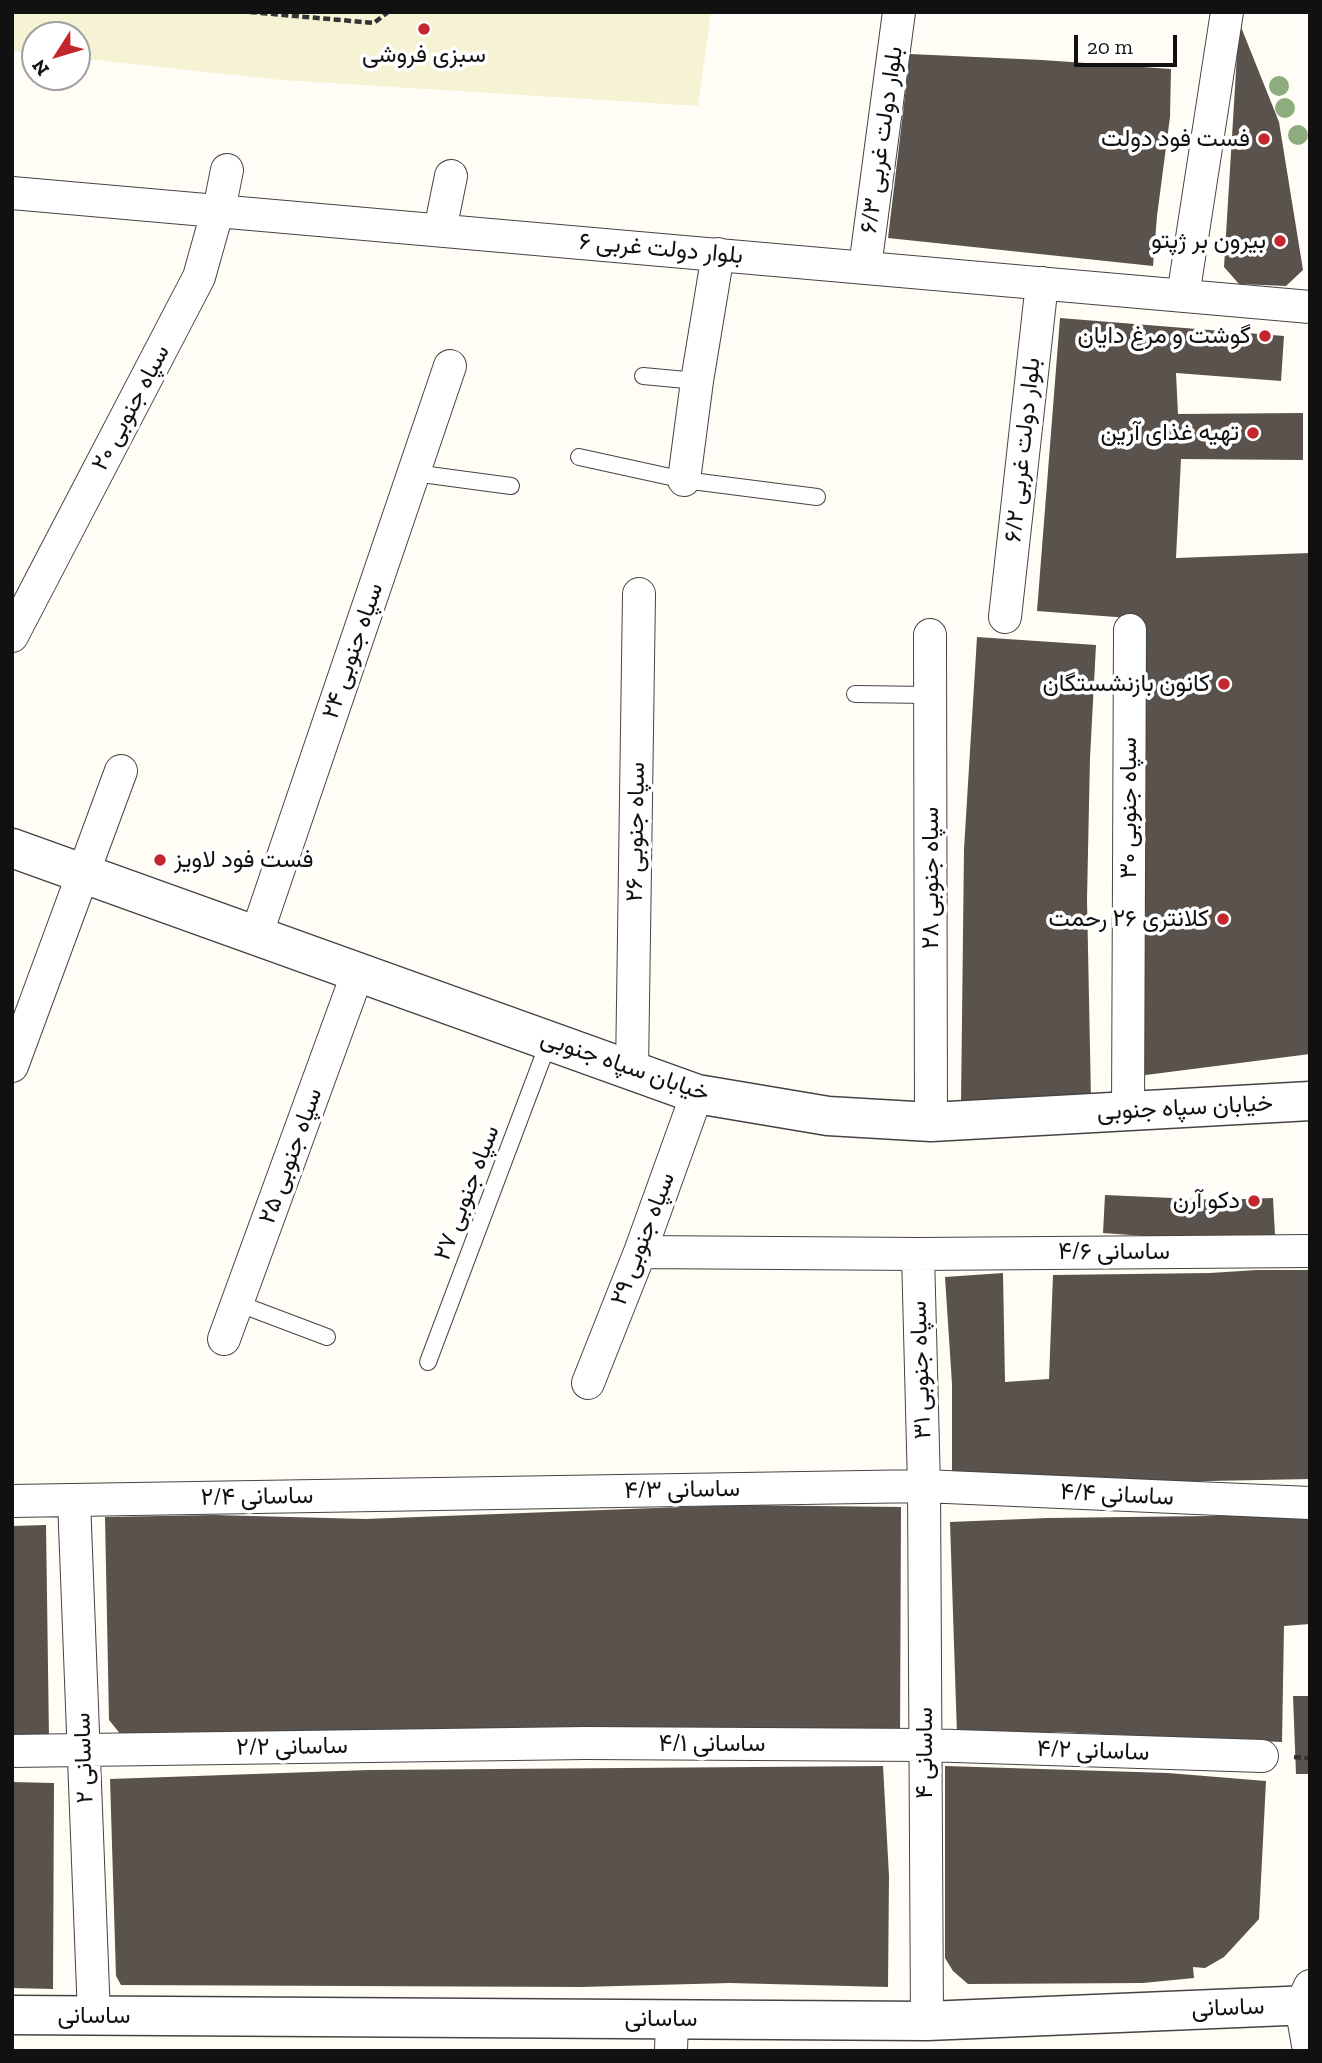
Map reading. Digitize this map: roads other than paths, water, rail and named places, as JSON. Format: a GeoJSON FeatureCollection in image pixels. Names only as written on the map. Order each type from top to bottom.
{"type":"FeatureCollection","features":[{"type":"Feature","properties":{"kind":"street","name":"بلوار دولت غربی ۶/۳"},"geometry":{"type":"LineString","coordinates":[[865,267],[899,12]]}},
{"type":"Feature","properties":{"kind":"street"},"geometry":{"type":"LineString","coordinates":[[1183,296],[1227,12]]}},
{"type":"Feature","properties":{"kind":"street","name":"۲۰ سپاه جنوبی"},"geometry":{"type":"LineString","coordinates":[[12,636],[199,277],[227,170]]}},
{"type":"Feature","properties":{"kind":"street"},"geometry":{"type":"LineString","coordinates":[[440,230],[451,176]]}},
{"type":"Feature","properties":{"kind":"street","name":"بلوار دولت غربی ۶"},"geometry":{"type":"LineString","coordinates":[[12,193],[1310,307]]}},
{"type":"Feature","properties":{"kind":"street"},"geometry":{"type":"LineString","coordinates":[[684,480],[718,254]]}},
{"type":"Feature","properties":{"kind":"street","name":"بلوار دولت غربی ۶/۲"},"geometry":{"type":"LineString","coordinates":[[1004,617],[1042,283]]}},
{"type":"Feature","properties":{"kind":"street","name":"۲۴ سپاه جنوبی"},"geometry":{"type":"LineString","coordinates":[[256,936],[450,366]]}},
{"type":"Feature","properties":{"kind":"street","name":"۲۶ سپاه جنوبی"},"geometry":{"type":"LineString","coordinates":[[632,1070],[639,594]]}},
{"type":"Feature","properties":{"kind":"street","name":"۳۰ سپاه جنوبی"},"geometry":{"type":"LineString","coordinates":[[1128,1112],[1130,630]]}},
{"type":"Feature","properties":{"kind":"street","name":"۲۸ سپاه جنوبی"},"geometry":{"type":"LineString","coordinates":[[930,635],[931,1122]]}},
{"type":"Feature","properties":{"kind":"street"},"geometry":{"type":"LineString","coordinates":[[12,1066],[85,875],[121,771]]}},
{"type":"Feature","properties":{"kind":"street","name":"خیابان سپاه جنوبی"},"geometry":{"type":"LineString","coordinates":[[12,848],[697,1094],[828,1116],[931,1122],[1310,1101]]}},
{"type":"Feature","properties":{"kind":"street","name":"۲۵ سپاه جنوبی"},"geometry":{"type":"LineString","coordinates":[[224,1339],[359,972]]}},
{"type":"Feature","properties":{"kind":"street","name":"۲۹ سپاه جنوبی"},"geometry":{"type":"LineString","coordinates":[[588,1383],[640,1252],[697,1094]]}},
{"type":"Feature","properties":{"kind":"street","name":"۴/۶ ساسانی"},"geometry":{"type":"LineString","coordinates":[[640,1252],[918,1254],[1310,1251]]}},
{"type":"Feature","properties":{"kind":"street","name":"۳۱ سپاه جنوبی"},"geometry":{"type":"LineString","coordinates":[[918,1254],[924,1486]]}},
{"type":"Feature","properties":{"kind":"street","name":"۴/۳ ساسانی"},"geometry":{"type":"LineString","coordinates":[[439,1495],[924,1486]]}},
{"type":"Feature","properties":{"kind":"street","name":"۴/۴ ساسانی"},"geometry":{"type":"LineString","coordinates":[[924,1486],[1310,1503]]}},
{"type":"Feature","properties":{"kind":"street","name":"۴ ساسانی"},"geometry":{"type":"LineString","coordinates":[[924,1486],[928,2021]]}},
{"type":"Feature","properties":{"kind":"street","name":"۲/۴ ساسانی"},"geometry":{"type":"LineString","coordinates":[[12,1501],[439,1495]]}},
{"type":"Feature","properties":{"kind":"street","name":"۲ ساسانی"},"geometry":{"type":"LineString","coordinates":[[74,1500],[94,2015]]}},
{"type":"Feature","properties":{"kind":"street","name":"۴/۱ ساسانی"},"geometry":{"type":"LineString","coordinates":[[500,1745],[925,1745]]}},
{"type":"Feature","properties":{"kind":"street","name":"۲/۲ ساسانی"},"geometry":{"type":"LineString","coordinates":[[12,1751],[500,1745]]}},
{"type":"Feature","properties":{"kind":"street","name":"۴/۲ ساسانی"},"geometry":{"type":"LineString","coordinates":[[925,1745],[1262,1756]]}},
{"type":"Feature","properties":{"kind":"street"},"geometry":{"type":"LineString","coordinates":[[1307,1999],[1308,2051]]}},
{"type":"Feature","properties":{"kind":"street","name":"ساسانی"},"geometry":{"type":"LineString","coordinates":[[12,2015],[94,2015],[671,2035],[1307,1999]]}},
{"type":"Feature","properties":{"kind":"lane"},"geometry":{"type":"LineString","coordinates":[[643,376],[697,381]]}},
{"type":"Feature","properties":{"kind":"lane"},"geometry":{"type":"LineString","coordinates":[[579,457],[684,480],[817,497]]}},
{"type":"Feature","properties":{"kind":"lane"},"geometry":{"type":"LineString","coordinates":[[414,473],[511,486]]}},
{"type":"Feature","properties":{"kind":"lane"},"geometry":{"type":"LineString","coordinates":[[855,694],[930,695]]}},
{"type":"Feature","properties":{"kind":"lane","name":"۲۷ سپاه جنوبی"},"geometry":{"type":"LineString","coordinates":[[428,1362],[549,1041]]}},
{"type":"Feature","properties":{"kind":"lane"},"geometry":{"type":"LineString","coordinates":[[237,1303],[327,1337]]}},
{"type":"Feature","properties":{"kind":"place","name":"سبزی فروشی"},"geometry":{"type":"Point","coordinates":[424,29]}},
{"type":"Feature","properties":{"kind":"place","name":"فست فود دولت"},"geometry":{"type":"Point","coordinates":[1264,139]}},
{"type":"Feature","properties":{"kind":"place","name":"بیرون بر ژپتو"},"geometry":{"type":"Point","coordinates":[1280,241]}},
{"type":"Feature","properties":{"kind":"place","name":"گوشت و مرغ دایان"},"geometry":{"type":"Point","coordinates":[1265,336]}},
{"type":"Feature","properties":{"kind":"place","name":"تهیه غذای آرین"},"geometry":{"type":"Point","coordinates":[1253,433]}},
{"type":"Feature","properties":{"kind":"place","name":"کانون بازنشستگان"},"geometry":{"type":"Point","coordinates":[1224,684]}},
{"type":"Feature","properties":{"kind":"place","name":"فست فود لاویز"},"geometry":{"type":"Point","coordinates":[160,860]}},
{"type":"Feature","properties":{"kind":"place","name":"کلانتری ۲۶ رحمت"},"geometry":{"type":"Point","coordinates":[1223,919]}},
{"type":"Feature","properties":{"kind":"place","name":"دکو آرن"},"geometry":{"type":"Point","coordinates":[1254,1201]}}]}
